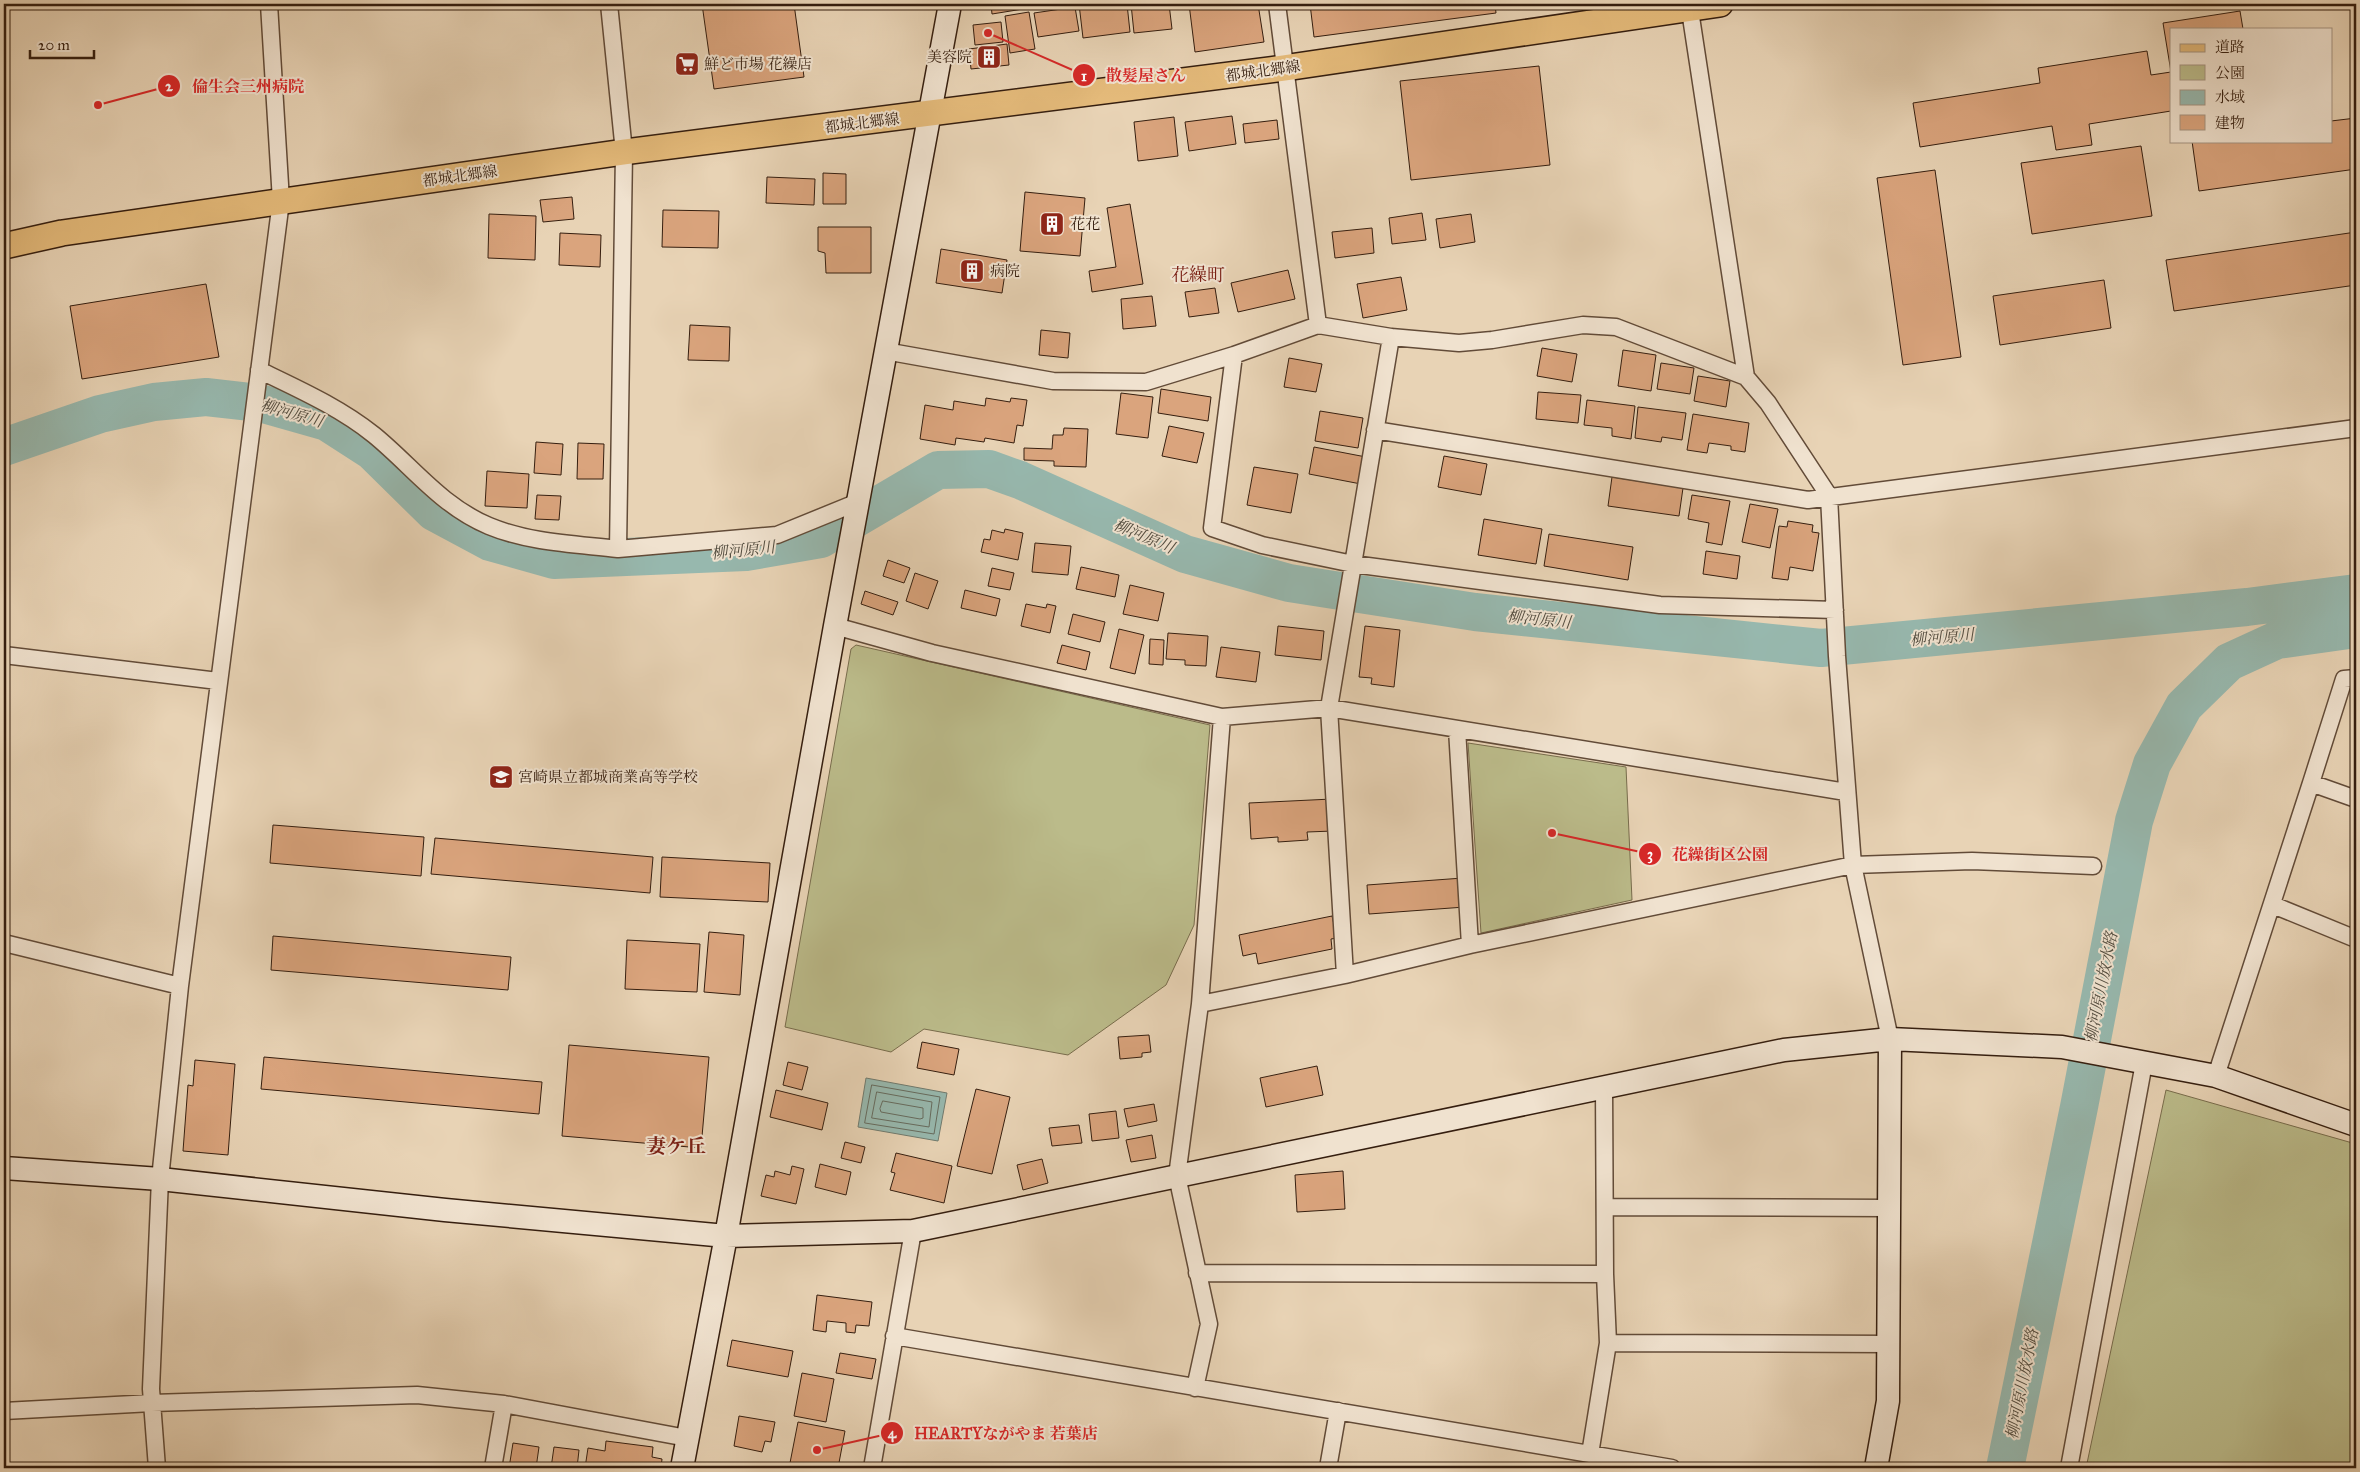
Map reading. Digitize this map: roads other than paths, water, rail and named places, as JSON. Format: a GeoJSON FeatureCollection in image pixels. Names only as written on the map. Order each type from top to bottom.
{"type":"FeatureCollection","features":[{"type":"Feature","properties":{"kind":"main road","name":"都城北郷線"},"geometry":{"type":"LineString","coordinates":[[4,246],[62,233],[624,152],[1284,68],[1690,6],[1720,4]]}},
{"type":"Feature","properties":{"kind":"street"},"geometry":{"type":"LineString","coordinates":[[158,1468],[151,1389],[160,1179],[180,986],[218,681],[258,370],[282,202],[268,4]]}},
{"type":"Feature","properties":{"kind":"street"},"geometry":{"type":"LineString","coordinates":[[608,4],[624,152],[618,549]]}},
{"type":"Feature","properties":{"kind":"street"},"geometry":{"type":"LineString","coordinates":[[682,1468],[726,1236],[849,548],[950,4]]}},
{"type":"Feature","properties":{"kind":"street"},"geometry":{"type":"LineString","coordinates":[[1277,4],[1318,324]]}},
{"type":"Feature","properties":{"kind":"street"},"geometry":{"type":"LineString","coordinates":[[1690,6],[1746,377]]}},
{"type":"Feature","properties":{"kind":"street"},"geometry":{"type":"LineString","coordinates":[[885,351],[1053,382],[1146,382],[1234,355],[1318,324],[1391,337],[1458,343],[1492,340],[1582,325],[1616,326],[1746,377],[1768,403],[1829,496],[1837,656],[1852,866],[1890,1039],[1888,1401],[1876,1468]]}},
{"type":"Feature","properties":{"kind":"street"},"geometry":{"type":"LineString","coordinates":[[1345,975],[1329,708],[1391,337]]}},
{"type":"Feature","properties":{"kind":"street"},"geometry":{"type":"LineString","coordinates":[[1234,355],[1212,528],[1262,545],[1352,568],[1660,606],[1835,616]]}},
{"type":"Feature","properties":{"kind":"street"},"geometry":{"type":"LineString","coordinates":[[258,370],[315,397],[373,434],[445,501],[488,526],[531,540],[618,549],[777,535],[858,502]]}},
{"type":"Feature","properties":{"kind":"street"},"geometry":{"type":"LineString","coordinates":[[1375,430],[1808,500],[2356,428]]}},
{"type":"Feature","properties":{"kind":"street"},"geometry":{"type":"LineString","coordinates":[[835,626],[932,653],[1222,717],[1329,708],[1846,792]]}},
{"type":"Feature","properties":{"kind":"street"},"geometry":{"type":"LineString","coordinates":[[4,655],[218,681]]}},
{"type":"Feature","properties":{"kind":"street"},"geometry":{"type":"LineString","coordinates":[[2216,1076],[2273,905],[2344,679],[2356,678]]}},
{"type":"Feature","properties":{"kind":"street"},"geometry":{"type":"LineString","coordinates":[[1195,1388],[1209,1324],[1177,1176],[1200,1004],[1222,717]]}},
{"type":"Feature","properties":{"kind":"street"},"geometry":{"type":"LineString","coordinates":[[1457,729],[1470,945]]}},
{"type":"Feature","properties":{"kind":"street"},"geometry":{"type":"LineString","coordinates":[[2311,783],[2356,799]]}},
{"type":"Feature","properties":{"kind":"street"},"geometry":{"type":"LineString","coordinates":[[1200,1004],[1345,975],[1470,945],[1852,866],[1972,860],[2093,866]]}},
{"type":"Feature","properties":{"kind":"street"},"geometry":{"type":"LineString","coordinates":[[2273,905],[2356,938]]}},
{"type":"Feature","properties":{"kind":"street"},"geometry":{"type":"LineString","coordinates":[[4,943],[180,986]]}},
{"type":"Feature","properties":{"kind":"street"},"geometry":{"type":"LineString","coordinates":[[4,1168],[160,1179],[445,1210],[726,1236],[913,1231],[1784,1050],[1890,1039],[2062,1047],[2216,1076],[2356,1125]]}},
{"type":"Feature","properties":{"kind":"street"},"geometry":{"type":"LineString","coordinates":[[2068,1468],[2144,1063]]}},
{"type":"Feature","properties":{"kind":"street"},"geometry":{"type":"LineString","coordinates":[[1590,1454],[1608,1343],[1605,1274],[1604,1086]]}},
{"type":"Feature","properties":{"kind":"street"},"geometry":{"type":"LineString","coordinates":[[1605,1207],[1888,1208]]}},
{"type":"Feature","properties":{"kind":"street"},"geometry":{"type":"LineString","coordinates":[[872,1468],[913,1231]]}},
{"type":"Feature","properties":{"kind":"street"},"geometry":{"type":"LineString","coordinates":[[1197,1273],[1605,1274]]}},
{"type":"Feature","properties":{"kind":"street"},"geometry":{"type":"LineString","coordinates":[[894,1336],[1672,1468]]}},
{"type":"Feature","properties":{"kind":"street"},"geometry":{"type":"LineString","coordinates":[[1608,1343],[1888,1344]]}},
{"type":"Feature","properties":{"kind":"street"},"geometry":{"type":"LineString","coordinates":[[4,1411],[152,1403],[417,1395],[504,1404],[687,1438]]}},
{"type":"Feature","properties":{"kind":"street"},"geometry":{"type":"LineString","coordinates":[[493,1468],[504,1404]]}},
{"type":"Feature","properties":{"kind":"street"},"geometry":{"type":"LineString","coordinates":[[1328,1468],[1338,1411]]}},
{"type":"Feature","properties":{"kind":"water"},"geometry":{"type":"Polygon","coordinates":[[[866,1078],[947,1093],[938,1141],[858,1127],[866,1078]]]}},
{"type":"Feature","properties":{"kind":"waterway","name":"柳河原川"},"geometry":{"type":"LineString","coordinates":[[4,447],[100,414],[154,402],[206,397],[260,403],[327,422],[372,451],[434,512],[490,542],[554,560],[746,552],[821,539],[938,470],[989,469],[1020,480],[1185,554],[1289,583],[1475,612],[1821,648],[2247,607],[2356,593]]}},
{"type":"Feature","properties":{"kind":"waterway","name":"柳河原川放水路"},"geometry":{"type":"LineString","coordinates":[[2005,1468],[2079,1107],[2134,821],[2152,764],[2184,706],[2229,662],[2277,640],[2356,629]]}},
{"type":"Feature","properties":{"kind":"place","name":"散髪屋さん"},"geometry":{"type":"Point","coordinates":[988,33]}},
{"type":"Feature","properties":{"kind":"place","name":"美容院"},"geometry":{"type":"Point","coordinates":[989,57]}},
{"type":"Feature","properties":{"kind":"place","name":"鮮ど市場 花繰店"},"geometry":{"type":"Point","coordinates":[687,64]}},
{"type":"Feature","properties":{"kind":"place","name":"倫生会三州病院"},"geometry":{"type":"Point","coordinates":[98,105]}},
{"type":"Feature","properties":{"kind":"place","name":"花花"},"geometry":{"type":"Point","coordinates":[1052,224]}},
{"type":"Feature","properties":{"kind":"place","name":"病院"},"geometry":{"type":"Point","coordinates":[972,271]}},
{"type":"Feature","properties":{"kind":"place","name":"宮崎県立都城商業高等学校"},"geometry":{"type":"Point","coordinates":[501,777]}},
{"type":"Feature","properties":{"kind":"place","name":"花繰街区公園"},"geometry":{"type":"Point","coordinates":[1552,833]}},
{"type":"Feature","properties":{"kind":"place","name":"HEARTYながやま 若葉店"},"geometry":{"type":"Point","coordinates":[817,1450]}},
{"type":"Feature","properties":{"kind":"district","name":"花繰町"},"geometry":{"type":"Point","coordinates":[1198,275]}},
{"type":"Feature","properties":{"kind":"district","name":"妻ケ丘"},"geometry":{"type":"Point","coordinates":[676,1146]}}]}
